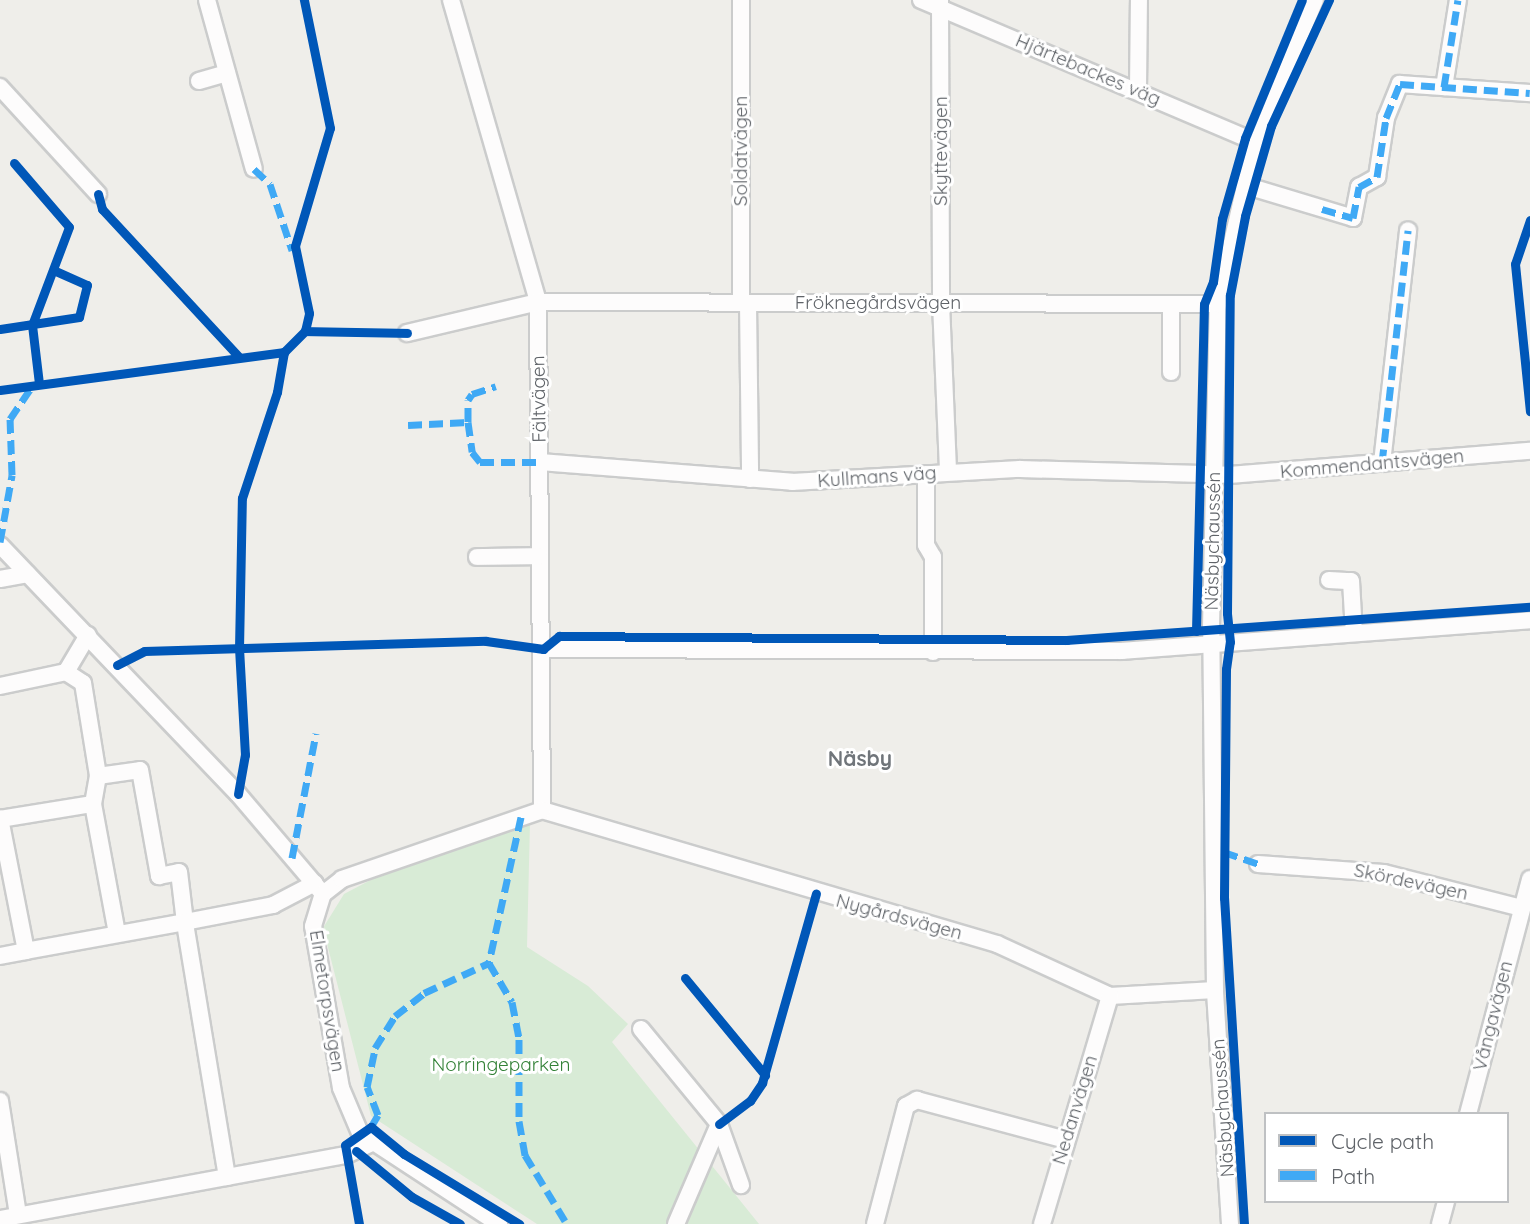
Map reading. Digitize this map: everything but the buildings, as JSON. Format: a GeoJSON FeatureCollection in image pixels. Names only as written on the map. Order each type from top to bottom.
{"type":"FeatureCollection","features":[{"type":"Feature","properties":{"kind":"street"},"geometry":{"type":"LineString","coordinates":[[207,0],[254,169]]}},
{"type":"Feature","properties":{"kind":"street","name":"Fältvägen"},"geometry":{"type":"LineString","coordinates":[[452,0],[538,302],[539,556],[543,649],[542,810]]}},
{"type":"Feature","properties":{"kind":"street","name":"Soldatvägen"},"geometry":{"type":"LineString","coordinates":[[741,0],[750,479]]}},
{"type":"Feature","properties":{"kind":"street","name":"Hjärtebackes väg"},"geometry":{"type":"LineString","coordinates":[[920,0],[940,4],[1255,142]]}},
{"type":"Feature","properties":{"kind":"street"},"geometry":{"type":"LineString","coordinates":[[1138,90],[1139,0]]}},
{"type":"Feature","properties":{"kind":"street","name":"Näsbychaussén"},"geometry":{"type":"LineString","coordinates":[[1230,1224],[1215,990],[1212,643],[1218,304],[1255,142],[1315,0]]}},
{"type":"Feature","properties":{"kind":"street"},"geometry":{"type":"LineString","coordinates":[[1444,87],[1458,0]]}},
{"type":"Feature","properties":{"kind":"street","name":"Skyttevägen"},"geometry":{"type":"LineString","coordinates":[[940,4],[941,303],[948,472]]}},
{"type":"Feature","properties":{"kind":"street"},"geometry":{"type":"LineString","coordinates":[[199,82],[227,72]]}},
{"type":"Feature","properties":{"kind":"street"},"geometry":{"type":"LineString","coordinates":[[1244,185],[1353,218],[1359,187],[1377,177],[1386,118],[1400,84],[1530,93]]}},
{"type":"Feature","properties":{"kind":"street"},"geometry":{"type":"LineString","coordinates":[[0,87],[98,194]]}},
{"type":"Feature","properties":{"kind":"street"},"geometry":{"type":"LineString","coordinates":[[1382,463],[1408,230]]}},
{"type":"Feature","properties":{"kind":"street","name":"Fröknegårdsvägen"},"geometry":{"type":"LineString","coordinates":[[407,333],[538,302],[1218,304]]}},
{"type":"Feature","properties":{"kind":"street"},"geometry":{"type":"LineString","coordinates":[[1171,304],[1171,372]]}},
{"type":"Feature","properties":{"kind":"street","name":"Kommendantsvägen"},"geometry":{"type":"LineString","coordinates":[[1214,475],[1530,451]]}},
{"type":"Feature","properties":{"kind":"street","name":"Kullmans väg"},"geometry":{"type":"LineString","coordinates":[[540,462],[750,479],[857,480],[1020,469],[1214,475]]}},
{"type":"Feature","properties":{"kind":"street"},"geometry":{"type":"LineString","coordinates":[[926,474],[926,545],[933,557],[933,652]]}},
{"type":"Feature","properties":{"kind":"street"},"geometry":{"type":"LineString","coordinates":[[0,545],[88,635],[319,888]]}},
{"type":"Feature","properties":{"kind":"street"},"geometry":{"type":"LineString","coordinates":[[477,558],[539,556]]}},
{"type":"Feature","properties":{"kind":"street"},"geometry":{"type":"LineString","coordinates":[[0,579],[28,574]]}},
{"type":"Feature","properties":{"kind":"street"},"geometry":{"type":"LineString","coordinates":[[1329,580],[1351,581],[1354,633]]}},
{"type":"Feature","properties":{"kind":"street"},"geometry":{"type":"LineString","coordinates":[[543,649],[1122,651],[1530,620]]}},
{"type":"Feature","properties":{"kind":"street"},"geometry":{"type":"LineString","coordinates":[[66,672],[88,635]]}},
{"type":"Feature","properties":{"kind":"street"},"geometry":{"type":"LineString","coordinates":[[0,686],[66,672],[83,683],[98,776],[93,804],[117,934]]}},
{"type":"Feature","properties":{"kind":"street"},"geometry":{"type":"LineString","coordinates":[[98,776],[139,771],[159,876],[178,872],[227,1177]]}},
{"type":"Feature","properties":{"kind":"street"},"geometry":{"type":"LineString","coordinates":[[26,951],[0,819],[93,804]]}},
{"type":"Feature","properties":{"kind":"street"},"geometry":{"type":"LineString","coordinates":[[0,956],[273,905],[542,810]]}},
{"type":"Feature","properties":{"kind":"street","name":"Nygårdsvägen"},"geometry":{"type":"LineString","coordinates":[[542,810],[997,944],[1110,996],[1215,990]]}},
{"type":"Feature","properties":{"kind":"street","name":"Skördevägen"},"geometry":{"type":"LineString","coordinates":[[1258,864],[1384,873],[1521,908]]}},
{"type":"Feature","properties":{"kind":"street","name":"Vångavägen"},"geometry":{"type":"LineString","coordinates":[[1469,1112],[1530,879]]}},
{"type":"Feature","properties":{"kind":"street","name":"Elmetorpsvägen"},"geometry":{"type":"LineString","coordinates":[[319,888],[313,926],[341,1088],[360,1133],[499,1224]]}},
{"type":"Feature","properties":{"kind":"street","name":"Nedanvägen"},"geometry":{"type":"LineString","coordinates":[[1042,1224],[1110,996]]}},
{"type":"Feature","properties":{"kind":"street"},"geometry":{"type":"LineString","coordinates":[[641,1029],[719,1124],[741,1185]]}},
{"type":"Feature","properties":{"kind":"street"},"geometry":{"type":"LineString","coordinates":[[875,1224],[906,1106],[916,1100],[1066,1140]]}},
{"type":"Feature","properties":{"kind":"street"},"geometry":{"type":"LineString","coordinates":[[0,1101],[18,1216]]}},
{"type":"Feature","properties":{"kind":"street"},"geometry":{"type":"LineString","coordinates":[[676,1224],[719,1124]]}},
{"type":"Feature","properties":{"kind":"street"},"geometry":{"type":"LineString","coordinates":[[0,1219],[346,1155],[372,1143]]}},
{"type":"Feature","properties":{"kind":"street"},"geometry":{"type":"LineString","coordinates":[[1440,1224],[1445,1203]]}},
{"type":"Feature","properties":{"kind":"green space","name":"Norringeparken"},"geometry":{"type":"Polygon","coordinates":[[[530,823],[527,947],[588,986],[628,1024],[612,1042],[759,1224],[537,1224],[371,1116],[323,928],[344,894],[384,873],[530,823]]]}},
{"type":"Feature","properties":{"kind":"marked path"},"geometry":{"type":"LineString","coordinates":[[1444,87],[1458,0]]}},
{"type":"Feature","properties":{"kind":"marked path"},"geometry":{"type":"LineString","coordinates":[[1322,209],[1353,218],[1359,187],[1377,177],[1386,118],[1400,84],[1530,93]]}},
{"type":"Feature","properties":{"kind":"marked path"},"geometry":{"type":"LineString","coordinates":[[254,169],[270,184],[292,250]]}},
{"type":"Feature","properties":{"kind":"marked path"},"geometry":{"type":"LineString","coordinates":[[1382,463],[1408,230]]}},
{"type":"Feature","properties":{"kind":"marked path"},"geometry":{"type":"LineString","coordinates":[[0,542],[12,475],[10,419],[33,385]]}},
{"type":"Feature","properties":{"kind":"marked path"},"geometry":{"type":"LineString","coordinates":[[468,422],[468,400],[472,394],[496,386]]}},
{"type":"Feature","properties":{"kind":"marked path"},"geometry":{"type":"LineString","coordinates":[[408,425],[468,422],[472,452],[480,462],[540,462]]}},
{"type":"Feature","properties":{"kind":"marked path"},"geometry":{"type":"LineString","coordinates":[[292,858],[316,733]]}},
{"type":"Feature","properties":{"kind":"marked path"},"geometry":{"type":"LineString","coordinates":[[521,817],[489,963],[512,1002],[519,1039],[519,1121],[525,1155],[567,1224]]}},
{"type":"Feature","properties":{"kind":"marked path"},"geometry":{"type":"LineString","coordinates":[[1224,852],[1258,864]]}},
{"type":"Feature","properties":{"kind":"marked path"},"geometry":{"type":"LineString","coordinates":[[371,1127],[378,1115],[367,1087],[375,1048],[395,1016],[424,993],[489,963]]}},
{"type":"Feature","properties":{"kind":"cycle path"},"geometry":{"type":"LineString","coordinates":[[238,794],[245,755],[239,649],[242,498],[277,392],[284,352],[305,331],[309,313],[295,246],[330,128],[304,0]]}},
{"type":"Feature","properties":{"kind":"cycle path"},"geometry":{"type":"LineString","coordinates":[[1196,631],[1204,304],[1213,282],[1222,219],[1245,138],[1302,0]]}},
{"type":"Feature","properties":{"kind":"cycle path"},"geometry":{"type":"LineString","coordinates":[[1244,1224],[1224,898],[1226,669],[1230,642],[1227,613],[1230,295],[1245,216],[1271,126],[1329,0]]}},
{"type":"Feature","properties":{"kind":"cycle path"},"geometry":{"type":"LineString","coordinates":[[14,163],[69,227],[32,325],[39,384]]}},
{"type":"Feature","properties":{"kind":"cycle path"},"geometry":{"type":"LineString","coordinates":[[98,194],[102,209],[239,357]]}},
{"type":"Feature","properties":{"kind":"cycle path"},"geometry":{"type":"LineString","coordinates":[[1530,220],[1515,264],[1530,411]]}},
{"type":"Feature","properties":{"kind":"cycle path"},"geometry":{"type":"LineString","coordinates":[[0,329],[79,317],[87,285],[54,270]]}},
{"type":"Feature","properties":{"kind":"cycle path"},"geometry":{"type":"LineString","coordinates":[[305,331],[407,333]]}},
{"type":"Feature","properties":{"kind":"cycle path"},"geometry":{"type":"LineString","coordinates":[[0,390],[284,352]]}},
{"type":"Feature","properties":{"kind":"cycle path"},"geometry":{"type":"LineString","coordinates":[[117,665],[144,651],[486,641],[543,649],[559,636],[1067,640],[1530,607]]}},
{"type":"Feature","properties":{"kind":"cycle path"},"geometry":{"type":"LineString","coordinates":[[719,1124],[750,1101],[762,1083],[816,894]]}},
{"type":"Feature","properties":{"kind":"cycle path"},"geometry":{"type":"LineString","coordinates":[[685,978],[765,1075]]}},
{"type":"Feature","properties":{"kind":"cycle path"},"geometry":{"type":"LineString","coordinates":[[359,1224],[345,1145],[371,1127],[404,1154],[519,1224]]}},
{"type":"Feature","properties":{"kind":"cycle path"},"geometry":{"type":"LineString","coordinates":[[356,1151],[412,1197],[460,1224]]}},
{"type":"Feature","properties":{"kind":"district","name":"Näsby"},"geometry":{"type":"Point","coordinates":[860,758]}}]}
